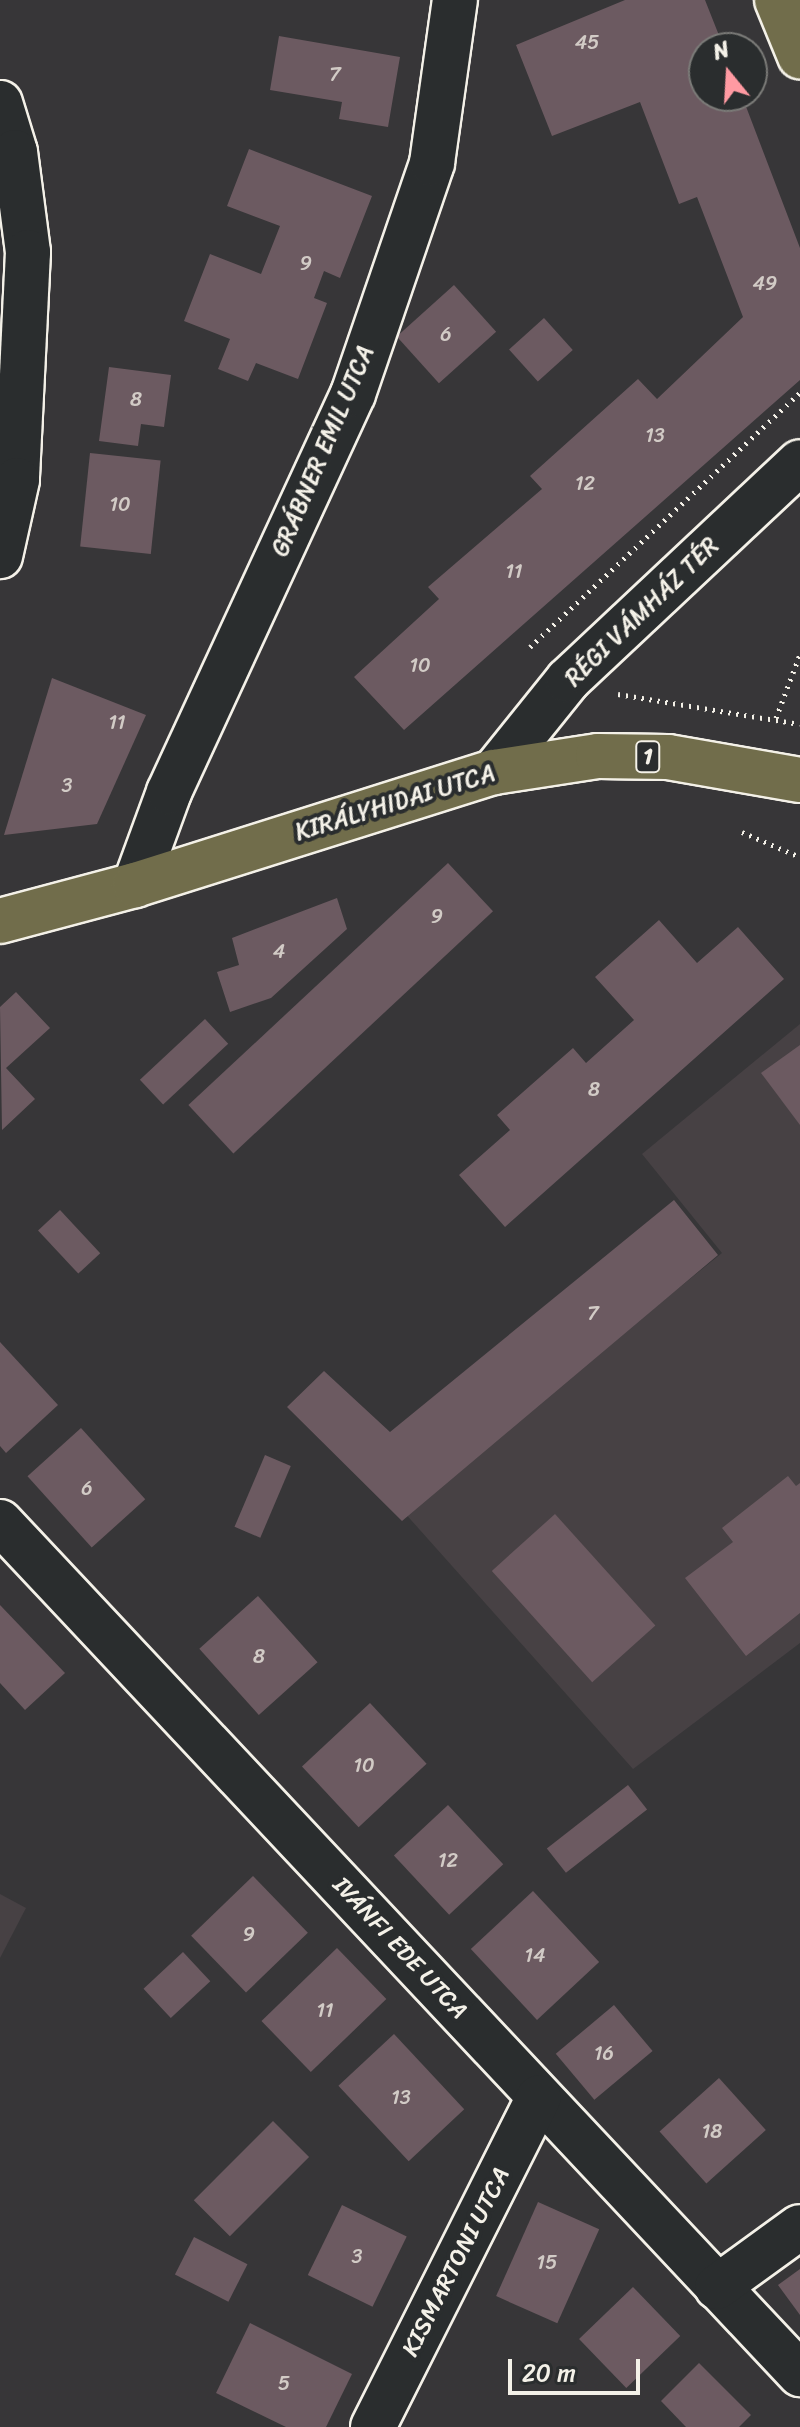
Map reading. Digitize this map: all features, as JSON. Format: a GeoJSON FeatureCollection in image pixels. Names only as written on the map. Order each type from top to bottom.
{"type":"FeatureCollection","features":[{"type":"Feature","properties":{"kind":"main road"},"geometry":{"type":"LineString","coordinates":[[777,0],[800,56]]}},
{"type":"Feature","properties":{"kind":"main road","name":"KIRÁLYHIDAI UTCA"},"geometry":{"type":"LineString","coordinates":[[0,921],[135,885],[494,772],[598,756],[668,757],[800,780]]}},
{"type":"Feature","properties":{"kind":"street","name":"GRÁBNER EMIL UTCA"},"geometry":{"type":"LineString","coordinates":[[135,885],[169,792],[353,394],[432,163],[455,0]]}},
{"type":"Feature","properties":{"kind":"street"},"geometry":{"type":"LineString","coordinates":[[0,103],[15,152],[28,252],[17,480],[0,556]]}},
{"type":"Feature","properties":{"kind":"street","name":"RÉGI VÁMHÁZ TÉR"},"geometry":{"type":"LineString","coordinates":[[494,772],[568,680],[800,462]]}},
{"type":"Feature","properties":{"kind":"street","name":"IVÁNFI EDE UTCA"},"geometry":{"type":"LineString","coordinates":[[0,1522],[800,2374]]}},
{"type":"Feature","properties":{"kind":"street","name":"KISMARTONI UTCA"},"geometry":{"type":"LineString","coordinates":[[373,2427],[539,2097]]}},
{"type":"Feature","properties":{"kind":"street"},"geometry":{"type":"LineString","coordinates":[[717,2287],[800,2227]]}},
{"type":"Feature","properties":{"kind":"path"},"geometry":{"type":"LineString","coordinates":[[530,647],[800,393]]}},
{"type":"Feature","properties":{"kind":"path"},"geometry":{"type":"LineString","coordinates":[[776,718],[800,654]]}},
{"type":"Feature","properties":{"kind":"path"},"geometry":{"type":"LineString","coordinates":[[651,696],[800,724]]}},
{"type":"Feature","properties":{"kind":"path"},"geometry":{"type":"LineString","coordinates":[[742,832],[800,857]]}},
{"type":"Feature","properties":{"kind":"shaded area"},"geometry":{"type":"Polygon","coordinates":[[[800,1024],[800,1643],[633,1769],[403,1511],[722,1253],[642,1154],[800,1024]]]}},
{"type":"Feature","properties":{"kind":"shaded area"},"geometry":{"type":"Polygon","coordinates":[[[0,1894],[26,1908],[0,1958],[0,1894]]]}},
{"type":"Feature","properties":{"kind":"building"},"geometry":{"type":"Polygon","coordinates":[[[625,0],[705,0],[718,32],[688,32],[688,112],[748,112],[800,248],[800,380],[404,730],[354,677],[439,599],[428,587],[542,489],[530,476],[638,379],[657,399],[743,317],[697,197],[679,204],[640,102],[552,136],[516,45],[625,0]]]}},
{"type":"Feature","properties":{"kind":"building"},"geometry":{"type":"Polygon","coordinates":[[[279,36],[400,57],[388,127],[339,119],[342,102],[270,90],[279,36]]]}},
{"type":"Feature","properties":{"kind":"building"},"geometry":{"type":"Polygon","coordinates":[[[249,149],[372,196],[340,278],[324,271],[314,298],[327,303],[298,379],[256,363],[248,381],[218,369],[230,339],[184,321],[210,254],[261,274],[280,226],[227,206],[249,149]]]}},
{"type":"Feature","properties":{"kind":"building"},"geometry":{"type":"Polygon","coordinates":[[[454,285],[496,332],[439,383],[397,337],[454,285]]]}},
{"type":"Feature","properties":{"kind":"building"},"geometry":{"type":"Polygon","coordinates":[[[544,318],[573,350],[538,381],[509,349],[544,318]]]}},
{"type":"Feature","properties":{"kind":"building"},"geometry":{"type":"Polygon","coordinates":[[[109,367],[171,375],[164,427],[141,424],[138,446],[99,441],[109,367]]]}},
{"type":"Feature","properties":{"kind":"building"},"geometry":{"type":"Polygon","coordinates":[[[90,453],[161,460],[151,554],[80,546],[90,453]]]}},
{"type":"Feature","properties":{"kind":"building"},"geometry":{"type":"Polygon","coordinates":[[[52,678],[146,715],[97,824],[4,835],[52,678]]]}},
{"type":"Feature","properties":{"kind":"building"},"geometry":{"type":"Polygon","coordinates":[[[448,863],[493,911],[233,1153],[188,1105],[448,863]]]}},
{"type":"Feature","properties":{"kind":"building"},"geometry":{"type":"Polygon","coordinates":[[[337,898],[347,929],[271,998],[230,1012],[217,972],[239,965],[232,938],[337,898]]]}},
{"type":"Feature","properties":{"kind":"building"},"geometry":{"type":"Polygon","coordinates":[[[659,920],[697,963],[738,927],[784,979],[505,1227],[459,1175],[510,1130],[497,1115],[573,1048],[586,1063],[634,1020],[595,977],[659,920]]]}},
{"type":"Feature","properties":{"kind":"building"},"geometry":{"type":"Polygon","coordinates":[[[16,992],[50,1028],[6,1068],[35,1099],[2,1130],[0,1007],[16,992]]]}},
{"type":"Feature","properties":{"kind":"building"},"geometry":{"type":"Polygon","coordinates":[[[205,1019],[228,1044],[163,1105],[140,1080],[205,1019]]]}},
{"type":"Feature","properties":{"kind":"building"},"geometry":{"type":"Polygon","coordinates":[[[800,1045],[800,1125],[761,1073],[800,1045]]]}},
{"type":"Feature","properties":{"kind":"building"},"geometry":{"type":"Polygon","coordinates":[[[674,1200],[718,1255],[402,1521],[287,1407],[324,1371],[390,1432],[674,1200]]]}},
{"type":"Feature","properties":{"kind":"building"},"geometry":{"type":"Polygon","coordinates":[[[60,1210],[100,1253],[78,1274],[38,1230],[60,1210]]]}},
{"type":"Feature","properties":{"kind":"building"},"geometry":{"type":"Polygon","coordinates":[[[0,1342],[58,1405],[6,1453],[0,1446],[0,1342]]]}},
{"type":"Feature","properties":{"kind":"building"},"geometry":{"type":"Polygon","coordinates":[[[81,1428],[145,1499],[92,1548],[27,1476],[81,1428]]]}},
{"type":"Feature","properties":{"kind":"building"},"geometry":{"type":"Polygon","coordinates":[[[265,1455],[291,1466],[260,1538],[235,1527],[265,1455]]]}},
{"type":"Feature","properties":{"kind":"building"},"geometry":{"type":"Polygon","coordinates":[[[788,1476],[796,1486],[800,1483],[800,1613],[746,1656],[685,1578],[733,1542],[722,1528],[788,1476]]]}},
{"type":"Feature","properties":{"kind":"building"},"geometry":{"type":"Polygon","coordinates":[[[555,1514],[655,1625],[592,1682],[492,1571],[555,1514]]]}},
{"type":"Feature","properties":{"kind":"building"},"geometry":{"type":"Polygon","coordinates":[[[258,1596],[318,1662],[259,1715],[199,1649],[258,1596]]]}},
{"type":"Feature","properties":{"kind":"building"},"geometry":{"type":"Polygon","coordinates":[[[0,1605],[65,1673],[25,1710],[0,1683],[0,1605]]]}},
{"type":"Feature","properties":{"kind":"building"},"geometry":{"type":"Polygon","coordinates":[[[370,1703],[427,1764],[359,1827],[302,1766],[370,1703]]]}},
{"type":"Feature","properties":{"kind":"building"},"geometry":{"type":"Polygon","coordinates":[[[628,1785],[647,1809],[566,1873],[547,1848],[628,1785]]]}},
{"type":"Feature","properties":{"kind":"building"},"geometry":{"type":"Polygon","coordinates":[[[448,1805],[503,1864],[449,1915],[394,1855],[448,1805]]]}},
{"type":"Feature","properties":{"kind":"building"},"geometry":{"type":"Polygon","coordinates":[[[253,1876],[308,1933],[246,1993],[191,1936],[253,1876]]]}},
{"type":"Feature","properties":{"kind":"building"},"geometry":{"type":"Polygon","coordinates":[[[533,1891],[599,1962],[537,2020],[471,1949],[533,1891]]]}},
{"type":"Feature","properties":{"kind":"building"},"geometry":{"type":"Polygon","coordinates":[[[337,1948],[386,1999],[311,2072],[261,2021],[337,1948]]]}},
{"type":"Feature","properties":{"kind":"building"},"geometry":{"type":"Polygon","coordinates":[[[183,1952],[210,1981],[171,2018],[144,1989],[183,1952]]]}},
{"type":"Feature","properties":{"kind":"building"},"geometry":{"type":"Polygon","coordinates":[[[614,2005],[653,2051],[594,2100],[556,2054],[614,2005]]]}},
{"type":"Feature","properties":{"kind":"building"},"geometry":{"type":"Polygon","coordinates":[[[394,2034],[464,2109],[409,2161],[338,2086],[394,2034]]]}},
{"type":"Feature","properties":{"kind":"building"},"geometry":{"type":"Polygon","coordinates":[[[719,2078],[766,2130],[706,2184],[660,2132],[719,2078]]]}},
{"type":"Feature","properties":{"kind":"building"},"geometry":{"type":"Polygon","coordinates":[[[273,2121],[309,2157],[230,2236],[194,2200],[273,2121]]]}},
{"type":"Feature","properties":{"kind":"building"},"geometry":{"type":"Polygon","coordinates":[[[538,2202],[599,2229],[557,2323],[496,2296],[538,2202]]]}},
{"type":"Feature","properties":{"kind":"building"},"geometry":{"type":"Polygon","coordinates":[[[342,2205],[407,2237],[373,2307],[308,2275],[342,2205]]]}},
{"type":"Feature","properties":{"kind":"building"},"geometry":{"type":"Polygon","coordinates":[[[194,2237],[247,2264],[228,2302],[175,2274],[194,2237]]]}},
{"type":"Feature","properties":{"kind":"building"},"geometry":{"type":"Polygon","coordinates":[[[800,2269],[800,2315],[778,2285],[800,2269]]]}},
{"type":"Feature","properties":{"kind":"building"},"geometry":{"type":"Polygon","coordinates":[[[633,2287],[680,2336],[626,2388],[579,2339],[633,2287]]]}},
{"type":"Feature","properties":{"kind":"building"},"geometry":{"type":"Polygon","coordinates":[[[250,2323],[352,2374],[326,2427],[286,2427],[216,2393],[250,2323]]]}},
{"type":"Feature","properties":{"kind":"building"},"geometry":{"type":"Polygon","coordinates":[[[699,2363],[751,2415],[739,2427],[686,2427],[661,2401],[699,2363]]]}}]}
